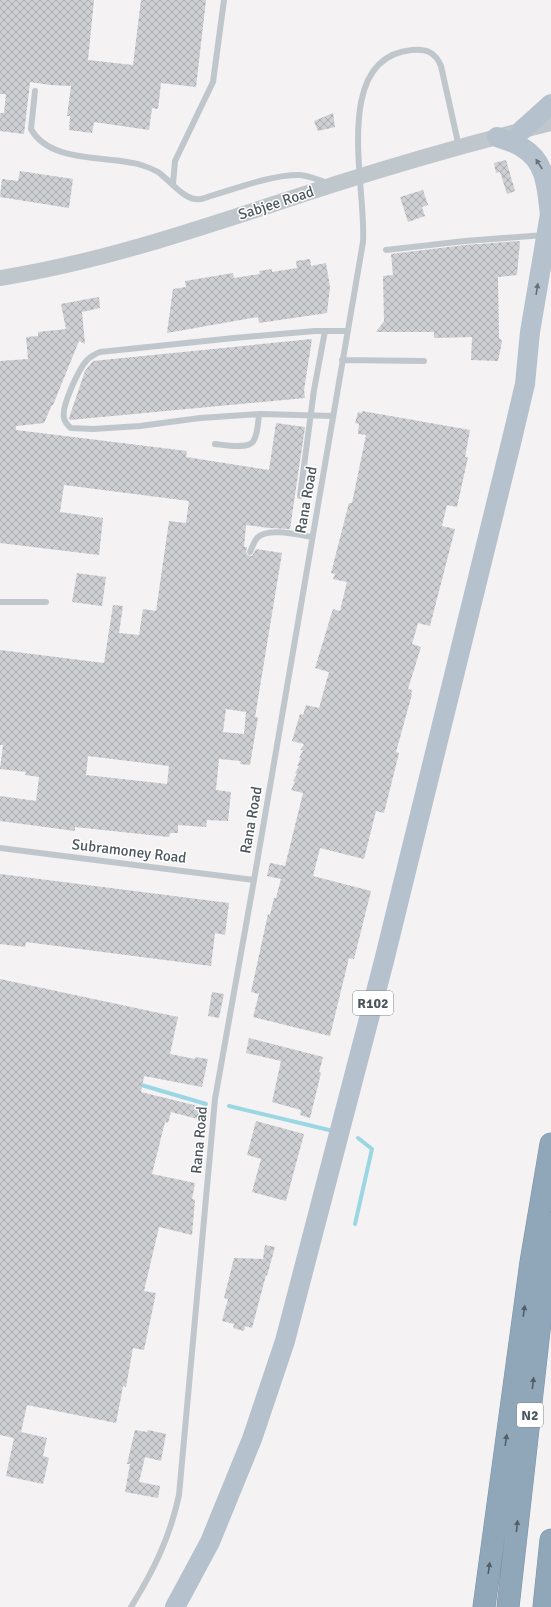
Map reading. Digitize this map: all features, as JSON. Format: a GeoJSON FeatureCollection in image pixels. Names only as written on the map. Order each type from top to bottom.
{"type":"FeatureCollection","features":[{"type":"Feature","properties":{"kind":"highway"},"geometry":{"type":"LineString","coordinates":[[484,1607],[531,1262],[551,1144]]}},
{"type":"Feature","properties":{"kind":"highway","name":"N2"},"geometry":{"type":"LineString","coordinates":[[508,1607],[551,1224]]}},
{"type":"Feature","properties":{"kind":"highway"},"geometry":{"type":"LineString","coordinates":[[544,1607],[551,1540]]}},
{"type":"Feature","properties":{"kind":"main road"},"geometry":{"type":"LineString","coordinates":[[521,130],[551,104]]}},
{"type":"Feature","properties":{"kind":"main road"},"geometry":{"type":"LineString","coordinates":[[497,137],[524,148],[537,160],[545,177],[550,211]]}},
{"type":"Feature","properties":{"kind":"main road","name":"R102"},"geometry":{"type":"LineString","coordinates":[[525,384],[530,332],[550,211]]}},
{"type":"Feature","properties":{"kind":"main road","name":"R102"},"geometry":{"type":"LineString","coordinates":[[175,1607],[210,1542],[252,1439],[285,1341],[382,969],[525,384],[536,353],[551,291]]}},
{"type":"Feature","properties":{"kind":"street","name":"Sabjee Road"},"geometry":{"type":"LineString","coordinates":[[0,278],[82,261],[146,245],[360,176],[459,147],[551,123]]}},
{"type":"Feature","properties":{"kind":"lane"},"geometry":{"type":"LineString","coordinates":[[173,184],[176,160],[213,82],[224,0]]}},
{"type":"Feature","properties":{"kind":"lane","name":"Rana Road"},"geometry":{"type":"LineString","coordinates":[[131,1607],[153,1570],[168,1536],[174,1519],[179,1494],[215,1099],[348,331],[363,233],[359,116],[361,96],[368,80],[381,62],[400,52],[418,49],[428,50],[438,58],[459,147]]}},
{"type":"Feature","properties":{"kind":"lane"},"geometry":{"type":"LineString","coordinates":[[35,91],[31,129],[35,135],[50,146],[61,152],[78,156],[119,160],[140,165],[157,172],[173,184],[186,197],[198,200],[288,176],[307,176],[334,185]]}},
{"type":"Feature","properties":{"kind":"lane"},"geometry":{"type":"LineString","coordinates":[[386,250],[465,241],[546,235]]}},
{"type":"Feature","properties":{"kind":"lane"},"geometry":{"type":"LineString","coordinates":[[333,416],[259,414],[200,418],[140,426],[93,429],[71,428],[65,422],[63,417],[70,391],[79,371],[88,359],[100,352],[234,338],[325,331],[348,331]]}},
{"type":"Feature","properties":{"kind":"lane"},"geometry":{"type":"LineString","coordinates":[[300,496],[311,415],[325,331]]}},
{"type":"Feature","properties":{"kind":"lane"},"geometry":{"type":"LineString","coordinates":[[342,360],[424,361]]}},
{"type":"Feature","properties":{"kind":"lane"},"geometry":{"type":"LineString","coordinates":[[215,444],[251,445],[255,439],[259,414]]}},
{"type":"Feature","properties":{"kind":"lane"},"geometry":{"type":"LineString","coordinates":[[250,552],[256,540],[265,533],[274,532],[312,537]]}},
{"type":"Feature","properties":{"kind":"lane"},"geometry":{"type":"LineString","coordinates":[[0,602],[46,602]]}},
{"type":"Feature","properties":{"kind":"lane","name":"Subramoney Road"},"geometry":{"type":"LineString","coordinates":[[0,848],[254,880]]}},
{"type":"Feature","properties":{"kind":"building"},"geometry":{"type":"Polygon","coordinates":[[[0,0],[94,0],[88,60],[133,65],[141,0],[206,0],[196,87],[161,83],[158,109],[152,108],[149,130],[94,122],[92,133],[69,130],[70,116],[67,116],[71,86],[30,82],[24,134],[0,131],[0,113],[4,113],[6,94],[0,94],[0,0]]]}},
{"type":"Feature","properties":{"kind":"building"},"geometry":{"type":"Polygon","coordinates":[[[333,113],[335,127],[318,131],[314,121],[333,113]]]}},
{"type":"Feature","properties":{"kind":"building"},"geometry":{"type":"Polygon","coordinates":[[[506,160],[515,191],[507,194],[500,172],[496,173],[494,163],[506,160]]]}},
{"type":"Feature","properties":{"kind":"building"},"geometry":{"type":"Polygon","coordinates":[[[20,171],[73,179],[69,208],[0,197],[2,179],[18,181],[20,171]]]}},
{"type":"Feature","properties":{"kind":"building"},"geometry":{"type":"Polygon","coordinates":[[[423,190],[428,205],[422,207],[425,216],[408,222],[400,197],[423,190]]]}},
{"type":"Feature","properties":{"kind":"building"},"geometry":{"type":"Polygon","coordinates":[[[520,241],[517,275],[498,277],[499,338],[502,341],[498,361],[471,360],[472,337],[434,338],[434,332],[376,332],[384,321],[383,276],[393,275],[391,254],[465,245],[520,241]]]}},
{"type":"Feature","properties":{"kind":"building"},"geometry":{"type":"Polygon","coordinates":[[[310,259],[311,266],[326,263],[330,287],[327,313],[259,323],[258,317],[167,333],[173,289],[186,287],[185,281],[233,273],[234,278],[260,274],[259,271],[272,269],[272,272],[297,268],[296,261],[310,259]]]}},
{"type":"Feature","properties":{"kind":"building"},"geometry":{"type":"Polygon","coordinates":[[[99,297],[100,308],[82,312],[85,344],[79,341],[53,405],[44,423],[16,426],[16,430],[187,451],[186,457],[269,470],[276,423],[305,427],[290,529],[246,525],[244,547],[247,547],[247,555],[252,556],[256,549],[282,553],[255,717],[258,717],[250,765],[240,764],[241,761],[219,759],[216,790],[231,792],[228,821],[207,820],[206,827],[178,825],[178,833],[170,833],[169,837],[75,827],[75,831],[0,821],[0,796],[36,801],[39,777],[25,775],[26,772],[0,769],[3,745],[0,745],[0,650],[104,663],[113,605],[123,606],[119,633],[139,635],[143,609],[156,611],[169,521],[186,523],[189,501],[64,485],[60,512],[103,518],[99,555],[0,543],[0,361],[28,359],[26,337],[38,336],[38,332],[66,329],[61,304],[99,297]],[[226,709],[223,732],[244,734],[246,712],[226,709]],[[88,756],[86,775],[167,784],[169,766],[88,756]]]}},
{"type":"Feature","properties":{"kind":"building"},"geometry":{"type":"Polygon","coordinates":[[[312,339],[304,390],[305,398],[70,420],[69,418],[85,371],[93,361],[312,339]]]}},
{"type":"Feature","properties":{"kind":"building"},"geometry":{"type":"Polygon","coordinates":[[[362,411],[470,430],[465,457],[468,457],[457,507],[447,505],[442,526],[455,529],[430,626],[418,623],[412,644],[421,647],[408,689],[412,690],[412,694],[396,752],[399,753],[384,813],[376,811],[364,859],[320,848],[313,876],[371,891],[354,959],[349,958],[330,1036],[253,1017],[259,994],[251,992],[268,914],[270,915],[281,879],[267,876],[270,863],[285,866],[303,793],[291,790],[295,782],[293,781],[297,774],[295,773],[299,766],[297,766],[301,758],[299,758],[303,750],[300,750],[304,744],[292,741],[300,714],[303,715],[306,705],[319,708],[329,672],[315,668],[333,609],[340,611],[347,582],[333,579],[335,574],[331,573],[349,503],[352,503],[366,435],[358,434],[359,424],[355,423],[358,412],[362,413],[362,411]]]}},
{"type":"Feature","properties":{"kind":"building"},"geometry":{"type":"Polygon","coordinates":[[[77,573],[106,577],[102,606],[72,602],[77,573]]]}},
{"type":"Feature","properties":{"kind":"building"},"geometry":{"type":"Polygon","coordinates":[[[0,874],[229,903],[225,935],[215,933],[211,966],[26,942],[25,947],[0,944],[0,874]]]}},
{"type":"Feature","properties":{"kind":"building"},"geometry":{"type":"Polygon","coordinates":[[[0,979],[178,1017],[170,1054],[195,1059],[195,1057],[208,1059],[202,1087],[144,1076],[141,1092],[202,1107],[198,1119],[171,1112],[168,1123],[165,1122],[152,1174],[195,1183],[192,1199],[195,1200],[192,1235],[159,1227],[144,1291],[156,1293],[144,1350],[133,1348],[126,1387],[123,1386],[116,1423],[27,1405],[21,1432],[47,1438],[43,1456],[49,1458],[43,1484],[6,1476],[14,1438],[0,1435],[0,979]]]}},
{"type":"Feature","properties":{"kind":"building"},"geometry":{"type":"Polygon","coordinates":[[[212,992],[224,994],[219,1018],[208,1016],[212,992]]]}},
{"type":"Feature","properties":{"kind":"building"},"geometry":{"type":"Polygon","coordinates":[[[249,1038],[323,1057],[319,1072],[321,1073],[310,1118],[300,1115],[301,1110],[272,1102],[281,1061],[246,1053],[249,1038]]]}},
{"type":"Feature","properties":{"kind":"building"},"geometry":{"type":"Polygon","coordinates":[[[256,1121],[304,1134],[286,1201],[252,1192],[261,1159],[247,1155],[256,1121]]]}},
{"type":"Feature","properties":{"kind":"building"},"geometry":{"type":"Polygon","coordinates":[[[265,1245],[275,1247],[252,1328],[245,1326],[244,1331],[233,1328],[234,1324],[222,1321],[228,1299],[224,1298],[234,1258],[263,1259],[265,1245]]]}},
{"type":"Feature","properties":{"kind":"building"},"geometry":{"type":"Polygon","coordinates":[[[135,1430],[147,1432],[148,1430],[166,1434],[161,1461],[145,1457],[139,1482],[160,1486],[158,1498],[125,1492],[130,1464],[127,1464],[135,1430]]]}},
{"type":"Feature","properties":{"kind":"waterway"},"geometry":{"type":"LineString","coordinates":[[138,1084],[206,1104]]}},
{"type":"Feature","properties":{"kind":"waterway"},"geometry":{"type":"LineString","coordinates":[[229,1106],[329,1130]]}},
{"type":"Feature","properties":{"kind":"waterway"},"geometry":{"type":"LineString","coordinates":[[355,1224],[372,1149],[358,1138]]}}]}
